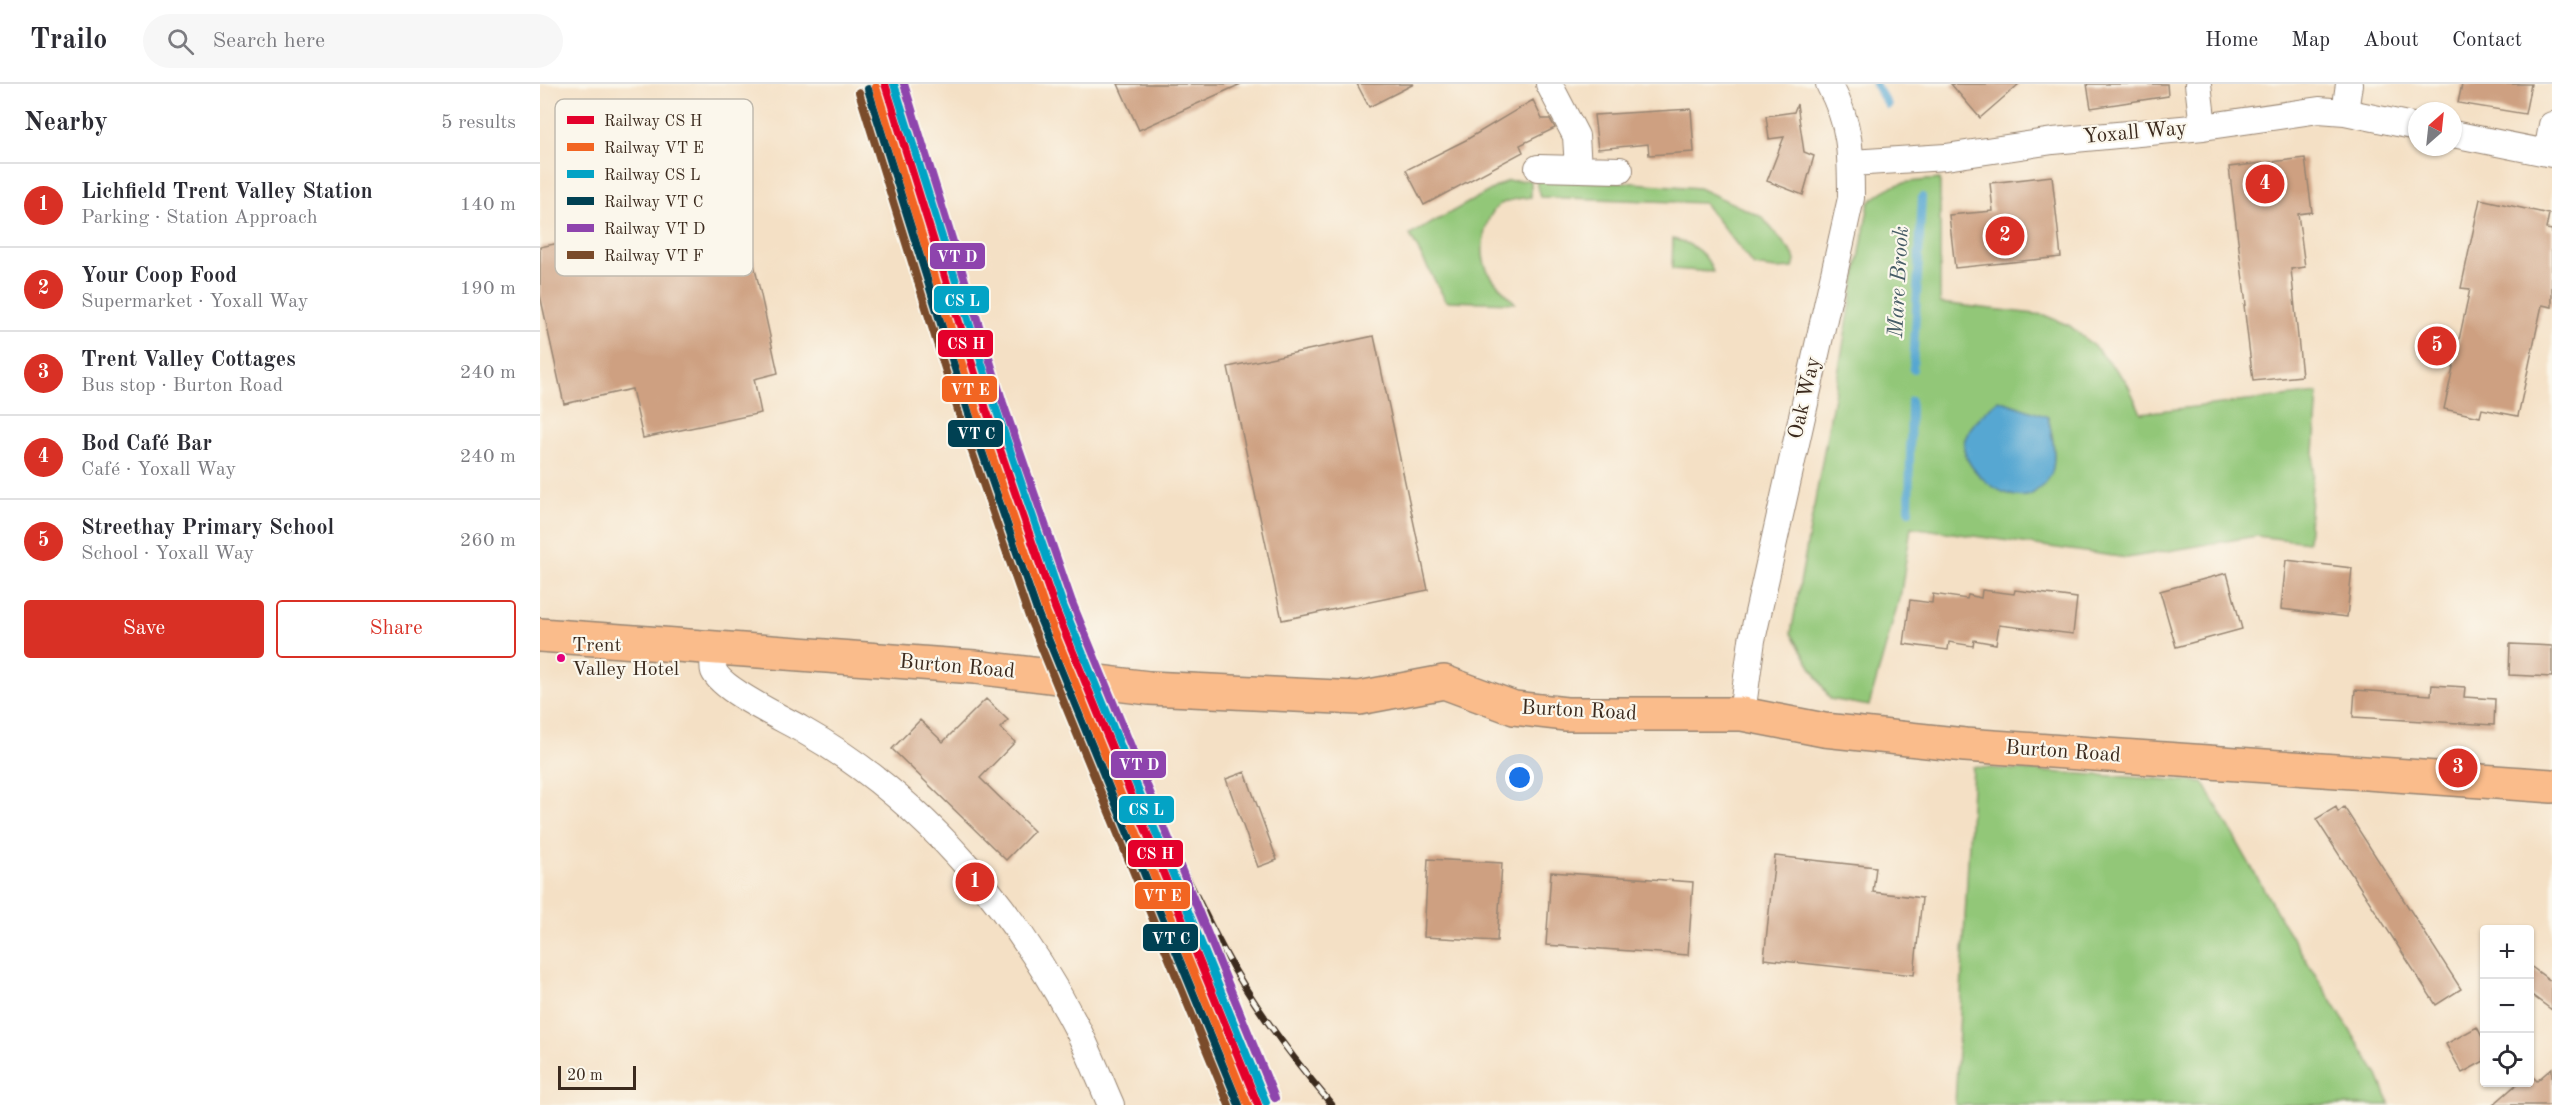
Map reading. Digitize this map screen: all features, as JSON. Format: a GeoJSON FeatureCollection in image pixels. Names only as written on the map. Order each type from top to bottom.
{"type":"FeatureCollection","features":[{"type":"Feature","properties":{"kind":"highway","name":"Burton Road"},"geometry":{"type":"LineString","coordinates":[[540,635],[975,667],[1149,688],[1359,698],[1444,682],[1514,708],[1566,714],[1742,714],[1824,730],[1965,745],[2552,786]]}},
{"type":"Feature","properties":{"kind":"street"},"geometry":{"type":"LineString","coordinates":[[1549,84],[1576,136],[1578,168]]}},
{"type":"Feature","properties":{"kind":"street","name":"Oak Way"},"geometry":{"type":"LineString","coordinates":[[1742,714],[1752,639],[1851,198],[1848,127],[1829,84]]}},
{"type":"Feature","properties":{"kind":"street"},"geometry":{"type":"LineString","coordinates":[[2198,84],[2203,127]]}},
{"type":"Feature","properties":{"kind":"street"},"geometry":{"type":"LineString","coordinates":[[2345,112],[2349,84]]}},
{"type":"Feature","properties":{"kind":"street","name":"Yoxall Way"},"geometry":{"type":"LineString","coordinates":[[1851,163],[1946,157],[2053,141],[2203,127],[2319,110],[2345,112],[2408,125]]}},
{"type":"Feature","properties":{"kind":"street"},"geometry":{"type":"LineString","coordinates":[[2462,136],[2549,153],[2552,125]]}},
{"type":"Feature","properties":{"kind":"street"},"geometry":{"type":"LineString","coordinates":[[1538,168],[1620,170]]}},
{"type":"Feature","properties":{"kind":"street"},"geometry":{"type":"LineString","coordinates":[[715,649],[713,670],[720,680],[745,698],[838,750],[913,809],[975,873],[1041,964],[1079,1031],[1111,1105]]}},
{"type":"Feature","properties":{"kind":"green space"},"geometry":{"type":"Polygon","coordinates":[[[1940,179],[1940,303],[2044,315],[2070,326],[2097,349],[2126,381],[2141,413],[2318,393],[2308,542],[2256,536],[2127,558],[1911,527],[1901,592],[1869,706],[1830,699],[1791,633],[1869,203],[1877,195],[1893,186],[1940,179]]]}},
{"type":"Feature","properties":{"kind":"green space"},"geometry":{"type":"Polygon","coordinates":[[[1531,180],[1531,197],[1506,201],[1499,205],[1490,217],[1484,234],[1483,252],[1488,272],[1515,303],[1446,301],[1410,235],[1507,181],[1531,180]]]}},
{"type":"Feature","properties":{"kind":"green space"},"geometry":{"type":"Polygon","coordinates":[[[1536,180],[1620,182],[1699,188],[1762,217],[1793,254],[1795,261],[1793,268],[1776,269],[1754,266],[1704,203],[1540,197],[1536,180]]]}},
{"type":"Feature","properties":{"kind":"green space"},"geometry":{"type":"Polygon","coordinates":[[[1673,239],[1698,250],[1707,259],[1713,272],[1672,269],[1673,239]]]}},
{"type":"Feature","properties":{"kind":"green space"},"geometry":{"type":"Polygon","coordinates":[[[1973,767],[2203,782],[2286,928],[2378,1075],[2390,1105],[1955,1105],[1973,767]]]}},
{"type":"Feature","properties":{"kind":"water"},"geometry":{"type":"Polygon","coordinates":[[[1999,400],[2048,417],[2054,449],[2052,471],[2045,483],[2030,495],[2020,497],[1996,489],[1975,471],[1964,449],[1965,439],[1971,428],[1999,400]]]}},
{"type":"Feature","properties":{"kind":"building"},"geometry":{"type":"Polygon","coordinates":[[[1118,84],[1241,84],[1139,130],[1118,84]]]}},
{"type":"Feature","properties":{"kind":"building"},"geometry":{"type":"Polygon","coordinates":[[[1357,84],[1414,84],[1369,107],[1357,84]]]}},
{"type":"Feature","properties":{"kind":"building"},"geometry":{"type":"Polygon","coordinates":[[[1951,84],[2019,84],[1980,118],[1951,84]]]}},
{"type":"Feature","properties":{"kind":"building"},"geometry":{"type":"Polygon","coordinates":[[[2087,84],[2167,84],[2168,96],[2091,108],[2087,84]]]}},
{"type":"Feature","properties":{"kind":"building"},"geometry":{"type":"Polygon","coordinates":[[[2462,84],[2531,84],[2525,114],[2458,102],[2462,84]]]}},
{"type":"Feature","properties":{"kind":"building"},"geometry":{"type":"Polygon","coordinates":[[[1533,100],[1542,119],[1550,119],[1555,128],[1520,145],[1523,152],[1424,205],[1406,170],[1466,140],[1533,100]]]}},
{"type":"Feature","properties":{"kind":"building"},"geometry":{"type":"Polygon","coordinates":[[[1797,104],[1804,152],[1814,156],[1803,195],[1767,181],[1784,137],[1769,139],[1766,116],[1794,112],[1797,104]]]}},
{"type":"Feature","properties":{"kind":"building"},"geometry":{"type":"Polygon","coordinates":[[[1691,109],[1694,152],[1649,155],[1648,144],[1598,149],[1594,115],[1691,109]]]}},
{"type":"Feature","properties":{"kind":"building"},"geometry":{"type":"Polygon","coordinates":[[[2305,158],[2312,212],[2298,214],[2305,267],[2291,269],[2302,376],[2253,381],[2229,167],[2305,158]]]}},
{"type":"Feature","properties":{"kind":"building"},"geometry":{"type":"Polygon","coordinates":[[[2052,176],[2061,257],[1955,268],[1949,215],[1993,211],[1990,183],[2052,176]]]}},
{"type":"Feature","properties":{"kind":"building"},"geometry":{"type":"Polygon","coordinates":[[[2480,199],[2549,214],[2546,229],[2552,230],[2552,307],[2542,305],[2518,416],[2482,409],[2480,417],[2444,409],[2470,289],[2461,288],[2480,199]]]}},
{"type":"Feature","properties":{"kind":"building"},"geometry":{"type":"Polygon","coordinates":[[[555,244],[555,276],[753,276],[753,259],[778,373],[754,379],[761,413],[643,438],[632,389],[564,404],[540,295],[540,247],[555,244]]]}},
{"type":"Feature","properties":{"kind":"building"},"geometry":{"type":"Polygon","coordinates":[[[1374,336],[1428,590],[1282,620],[1228,367],[1374,336]]]}},
{"type":"Feature","properties":{"kind":"building"},"geometry":{"type":"Polygon","coordinates":[[[2286,560],[2352,568],[2347,617],[2281,609],[2286,560]]]}},
{"type":"Feature","properties":{"kind":"building"},"geometry":{"type":"Polygon","coordinates":[[[2227,573],[2242,629],[2176,647],[2160,591],[2227,573]]]}},
{"type":"Feature","properties":{"kind":"building"},"geometry":{"type":"Polygon","coordinates":[[[1982,590],[2014,594],[2015,590],[2077,598],[2073,634],[1999,625],[1996,644],[1974,640],[1973,646],[1949,642],[1948,650],[1904,644],[1910,600],[1932,603],[1933,594],[1967,599],[1968,595],[1981,598],[1982,590]]]}},
{"type":"Feature","properties":{"kind":"building"},"geometry":{"type":"Polygon","coordinates":[[[2510,644],[2552,646],[2552,677],[2509,675],[2510,644]]]}},
{"type":"Feature","properties":{"kind":"building"},"geometry":{"type":"Polygon","coordinates":[[[2432,685],[2465,687],[2464,697],[2495,699],[2494,725],[2353,717],[2355,690],[2431,695],[2432,685]]]}},
{"type":"Feature","properties":{"kind":"building"},"geometry":{"type":"Polygon","coordinates":[[[986,699],[1008,720],[1000,728],[1015,742],[980,778],[1034,831],[1006,860],[892,749],[920,720],[943,742],[986,699]]]}},
{"type":"Feature","properties":{"kind":"building"},"geometry":{"type":"Polygon","coordinates":[[[1245,772],[1277,860],[1258,867],[1226,779],[1245,772]]]}},
{"type":"Feature","properties":{"kind":"building"},"geometry":{"type":"Polygon","coordinates":[[[2336,807],[2338,812],[2344,807],[2461,989],[2436,1005],[2316,819],[2336,807]]]}},
{"type":"Feature","properties":{"kind":"building"},"geometry":{"type":"Polygon","coordinates":[[[1775,856],[1876,867],[1873,892],[1922,898],[1914,975],[1764,959],[1775,856]]]}},
{"type":"Feature","properties":{"kind":"building"},"geometry":{"type":"Polygon","coordinates":[[[1428,859],[1502,863],[1497,941],[1424,937],[1428,859]]]}},
{"type":"Feature","properties":{"kind":"building"},"geometry":{"type":"Polygon","coordinates":[[[1551,872],[1693,882],[1688,955],[1546,945],[1551,872]]]}},
{"type":"Feature","properties":{"kind":"building"},"geometry":{"type":"Polygon","coordinates":[[[2534,969],[2552,982],[2552,1010],[2534,997],[2534,969]]]}},
{"type":"Feature","properties":{"kind":"building"},"geometry":{"type":"Polygon","coordinates":[[[2477,1027],[2480,1033],[2480,1063],[2462,1073],[2446,1044],[2477,1027]]]}},
{"type":"Feature","properties":{"kind":"building"},"geometry":{"type":"Polygon","coordinates":[[[2552,1068],[2552,1105],[2493,1105],[2513,1087],[2534,1087],[2534,1078],[2537,1081],[2552,1068]]]}},
{"type":"Feature","properties":{"kind":"waterway","name":"Mare Brook"},"geometry":{"type":"LineString","coordinates":[[1875,84],[1888,105]]}},
{"type":"Feature","properties":{"kind":"waterway","name":"Mare Brook"},"geometry":{"type":"LineString","coordinates":[[1913,369],[1922,197]]}},
{"type":"Feature","properties":{"kind":"waterway","name":"Mare Brook"},"geometry":{"type":"LineString","coordinates":[[1909,511],[1911,401]]}},
{"type":"Feature","properties":{"kind":"railway"},"geometry":{"type":"LineString","coordinates":[[1138,772],[1201,907],[1235,971],[1274,1031],[1332,1105]]}},
{"type":"Feature","properties":{"kind":"transit line"},"geometry":{"type":"LineString","coordinates":[[885,84],[986,409],[1055,608],[1258,1105]]}},
{"type":"Feature","properties":{"kind":"transit line"},"geometry":{"type":"LineString","coordinates":[[894,84],[995,406],[1063,605],[1266,1102]]}},
{"type":"Feature","properties":{"kind":"transit line"},"geometry":{"type":"LineString","coordinates":[[904,84],[1003,403],[1072,602],[1275,1098]]}},
{"type":"Feature","properties":{"kind":"transit line"},"geometry":{"type":"LineString","coordinates":[[876,87],[977,412],[1046,611],[1248,1105]]}},
{"type":"Feature","properties":{"kind":"transit line"},"geometry":{"type":"LineString","coordinates":[[868,89],[969,414],[1038,614],[1239,1105]]}},
{"type":"Feature","properties":{"kind":"transit line"},"geometry":{"type":"LineString","coordinates":[[859,92],[960,417],[1029,617],[1229,1105]]}},
{"type":"Feature","properties":{"kind":"place","name":"Bod Café Bar"},"geometry":{"type":"Point","coordinates":[2265,184]}},
{"type":"Feature","properties":{"kind":"place","name":"Your Coop Food"},"geometry":{"type":"Point","coordinates":[2005,236]}},
{"type":"Feature","properties":{"kind":"place","name":"Streethay Primary School"},"geometry":{"type":"Point","coordinates":[2437,346]}},
{"type":"Feature","properties":{"kind":"place","name":"Trent Valley Hotel"},"geometry":{"type":"Point","coordinates":[561,658]}},
{"type":"Feature","properties":{"kind":"place","name":"Trent Valley Cottages"},"geometry":{"type":"Point","coordinates":[2458,768]}},
{"type":"Feature","properties":{"kind":"place","name":"Lichfield Trent Valley Station"},"geometry":{"type":"Point","coordinates":[975,882]}}]}
